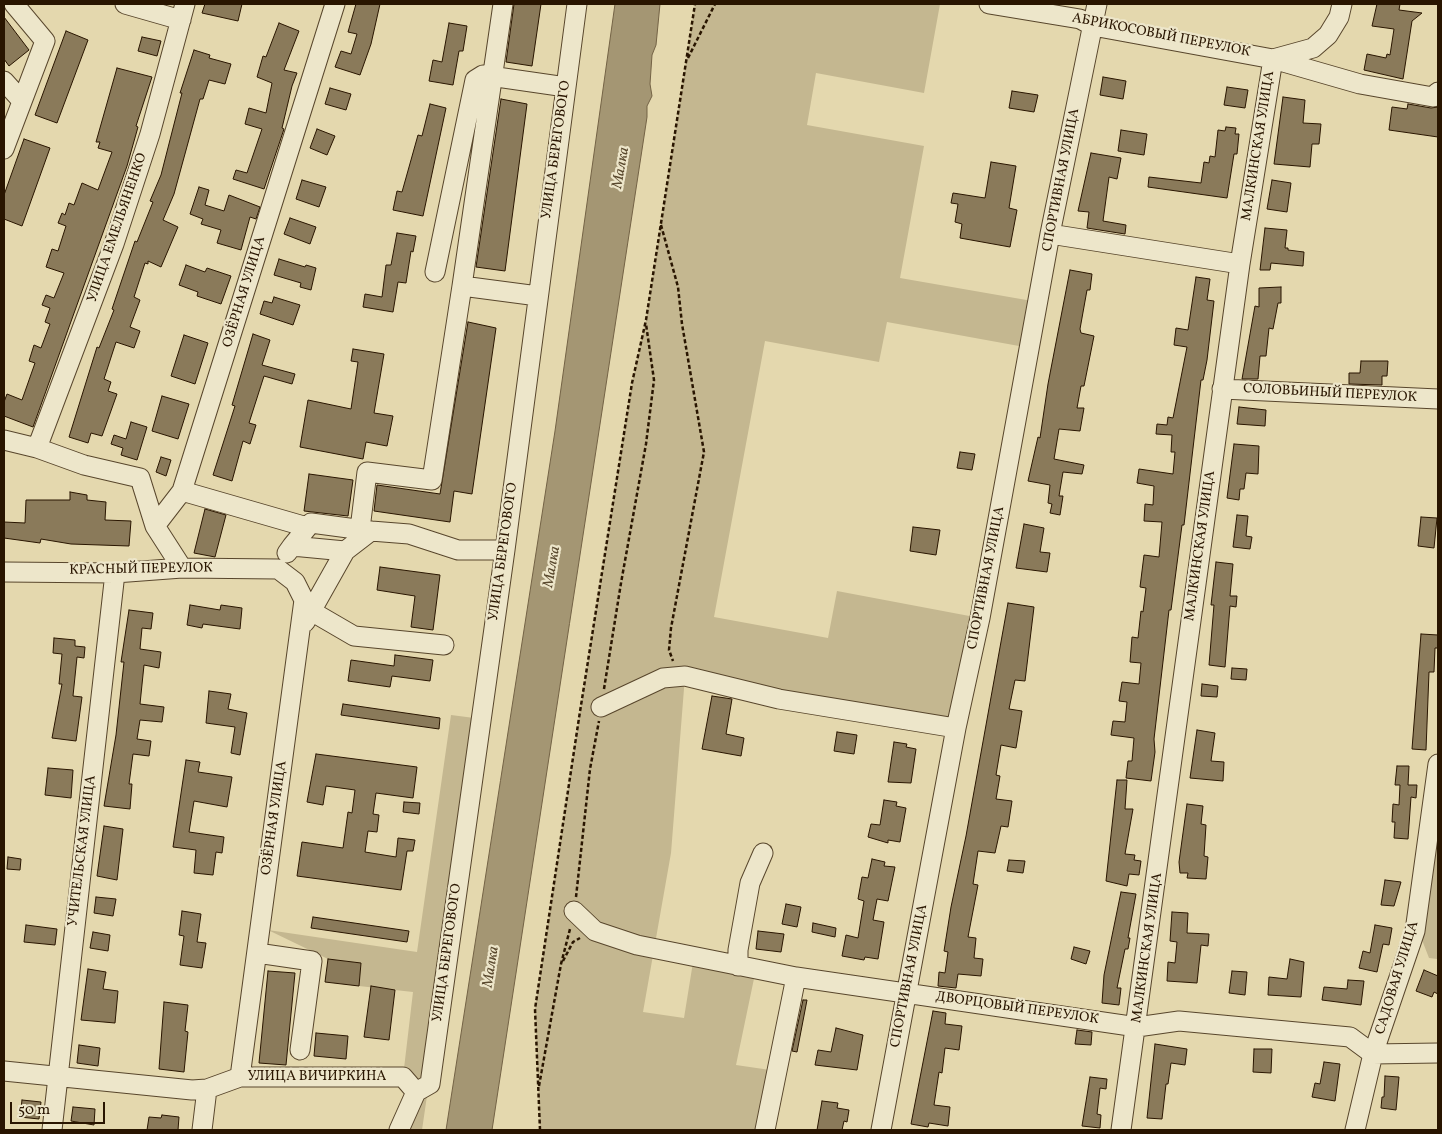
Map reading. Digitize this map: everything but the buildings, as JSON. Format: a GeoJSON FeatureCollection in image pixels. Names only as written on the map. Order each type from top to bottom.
{"type":"FeatureCollection","features":[{"type":"Feature","properties":{"kind":"street"},"geometry":{"type":"LineString","coordinates":[[4,149],[45,41],[14,4]]}},
{"type":"Feature","properties":{"kind":"street"},"geometry":{"type":"LineString","coordinates":[[125,4],[183,12]]}},
{"type":"Feature","properties":{"kind":"street","name":"ОЗЁРНАЯ УЛИЦА"},"geometry":{"type":"LineString","coordinates":[[155,526],[182,491],[335,4]]}},
{"type":"Feature","properties":{"kind":"street"},"geometry":{"type":"LineString","coordinates":[[308,606],[345,551],[366,530],[367,472],[432,480],[503,4]]}},
{"type":"Feature","properties":{"kind":"street","name":"УЛИЦА БЕРЕГОВОГО"},"geometry":{"type":"LineString","coordinates":[[416,1092],[430,1084],[577,4]]}},
{"type":"Feature","properties":{"kind":"street","name":"АБРИКОСОВЫЙ ПЕРЕУЛОК"},"geometry":{"type":"LineString","coordinates":[[990,4],[1080,19],[1093,26],[1273,59],[1360,84],[1433,97],[1438,92]]}},
{"type":"Feature","properties":{"kind":"street","name":"СПОРТИВНАЯ УЛИЦА"},"geometry":{"type":"LineString","coordinates":[[881,1130],[956,728],[982,608],[1050,234],[1097,4]]}},
{"type":"Feature","properties":{"kind":"street","name":"МАЛКИНСКАЯ УЛИЦА"},"geometry":{"type":"LineString","coordinates":[[1122,1130],[1222,389],[1273,59],[1313,48],[1328,35],[1339,18],[1342,4]]}},
{"type":"Feature","properties":{"kind":"street","name":"УЛИЦА ЕМЕЛЬЯНЕНКО"},"geometry":{"type":"LineString","coordinates":[[37,448],[114,244],[150,134],[183,12]]}},
{"type":"Feature","properties":{"kind":"street"},"geometry":{"type":"LineString","coordinates":[[435,272],[475,80],[483,75],[566,87]]}},
{"type":"Feature","properties":{"kind":"street"},"geometry":{"type":"LineString","coordinates":[[4,81],[22,101]]}},
{"type":"Feature","properties":{"kind":"street"},"geometry":{"type":"LineString","coordinates":[[1050,234],[1240,264]]}},
{"type":"Feature","properties":{"kind":"street"},"geometry":{"type":"LineString","coordinates":[[462,286],[538,296]]}},
{"type":"Feature","properties":{"kind":"street","name":"СОЛОВЬИНЫЙ ПЕРЕУЛОК"},"geometry":{"type":"LineString","coordinates":[[1222,389],[1438,399]]}},
{"type":"Feature","properties":{"kind":"street"},"geometry":{"type":"LineString","coordinates":[[4,440],[37,448],[84,465],[140,478],[155,526],[182,568]]}},
{"type":"Feature","properties":{"kind":"street"},"geometry":{"type":"LineString","coordinates":[[182,491],[307,527]]}},
{"type":"Feature","properties":{"kind":"street"},"geometry":{"type":"LineString","coordinates":[[444,645],[354,636],[308,606],[295,582],[278,569],[292,546],[311,523],[409,534],[458,550],[504,550]]}},
{"type":"Feature","properties":{"kind":"street"},"geometry":{"type":"LineString","coordinates":[[292,546],[345,551]]}},
{"type":"Feature","properties":{"kind":"street","name":"КРАСНЫЙ ПЕРЕУЛОК"},"geometry":{"type":"LineString","coordinates":[[4,572],[115,573],[182,568],[278,569]]}},
{"type":"Feature","properties":{"kind":"street","name":"УЧИТЕЛЬСКАЯ УЛИЦА"},"geometry":{"type":"LineString","coordinates":[[52,1130],[56,1076],[115,573]]}},
{"type":"Feature","properties":{"kind":"street","name":"ОЗЁРНАЯ УЛИЦА"},"geometry":{"type":"LineString","coordinates":[[240,1078],[299,632],[308,606]]}},
{"type":"Feature","properties":{"kind":"street"},"geometry":{"type":"LineString","coordinates":[[601,707],[663,678],[685,676],[780,699],[956,728]]}},
{"type":"Feature","properties":{"kind":"street","name":"САДОВАЯ УЛИЦА"},"geometry":{"type":"LineString","coordinates":[[1355,1130],[1373,1054],[1415,931],[1438,764]]}},
{"type":"Feature","properties":{"kind":"street"},"geometry":{"type":"LineString","coordinates":[[738,966],[738,950],[750,883],[763,853]]}},
{"type":"Feature","properties":{"kind":"street","name":"ДВОРЦОВЫЙ ПЕРЕУЛОК"},"geometry":{"type":"LineString","coordinates":[[574,911],[595,931],[637,944],[796,977],[1137,1027],[1179,1021],[1350,1037],[1373,1054]]}},
{"type":"Feature","properties":{"kind":"street"},"geometry":{"type":"LineString","coordinates":[[256,953],[312,961],[300,1050]]}},
{"type":"Feature","properties":{"kind":"street"},"geometry":{"type":"LineString","coordinates":[[765,1130],[796,977]]}},
{"type":"Feature","properties":{"kind":"street"},"geometry":{"type":"LineString","coordinates":[[1373,1054],[1438,1053]]}},
{"type":"Feature","properties":{"kind":"street","name":"УЛИЦА ВИЧИРКИНА"},"geometry":{"type":"LineString","coordinates":[[4,1071],[192,1090],[207,1089],[240,1078],[403,1077],[416,1092]]}},
{"type":"Feature","properties":{"kind":"street"},"geometry":{"type":"LineString","coordinates":[[202,1130],[207,1089]]}},
{"type":"Feature","properties":{"kind":"street"},"geometry":{"type":"LineString","coordinates":[[399,1130],[416,1092]]}},
{"type":"Feature","properties":{"kind":"path"},"geometry":{"type":"LineString","coordinates":[[540,1130],[535,1008],[630,393],[646,320],[695,4]]}},
{"type":"Feature","properties":{"kind":"path"},"geometry":{"type":"LineString","coordinates":[[686,62],[714,4]]}},
{"type":"Feature","properties":{"kind":"path"},"geometry":{"type":"LineString","coordinates":[[661,224],[678,287],[682,324],[704,452],[671,628],[670,650],[674,664],[685,676]]}},
{"type":"Feature","properties":{"kind":"path"},"geometry":{"type":"LineString","coordinates":[[561,964],[573,942],[595,931]]}},
{"type":"Feature","properties":{"kind":"shaded area"},"geometry":{"type":"Polygon","coordinates":[[[695,4],[940,4],[924,93],[816,73],[807,125],[924,146],[900,278],[1038,302],[1030,348],[887,322],[879,362],[765,341],[714,617],[828,638],[837,591],[980,618],[956,728],[685,676],[671,853],[643,1012],[684,1018],[694,956],[756,969],[736,1065],[777,1071],[765,1130],[540,1130],[535,1009],[632,383],[646,320],[695,4]]]}},
{"type":"Feature","properties":{"kind":"shaded area"},"geometry":{"type":"Polygon","coordinates":[[[451,715],[482,719],[422,1130],[399,1130],[416,1093],[403,1077],[413,992],[359,986],[361,963],[328,959],[268,930],[417,952],[451,715]]]}},
{"type":"Feature","properties":{"kind":"shaded area"},"geometry":{"type":"Polygon","coordinates":[[[1438,823],[1437,959],[1429,958],[1422,940],[1438,823]]]}},
{"type":"Feature","properties":{"kind":"water","name":"Малка"},"geometry":{"type":"Polygon","coordinates":[[[615,4],[660,4],[656,45],[652,55],[650,84],[652,96],[647,106],[647,117],[492,1130],[446,1130],[555,431],[615,4]]]}}]}
